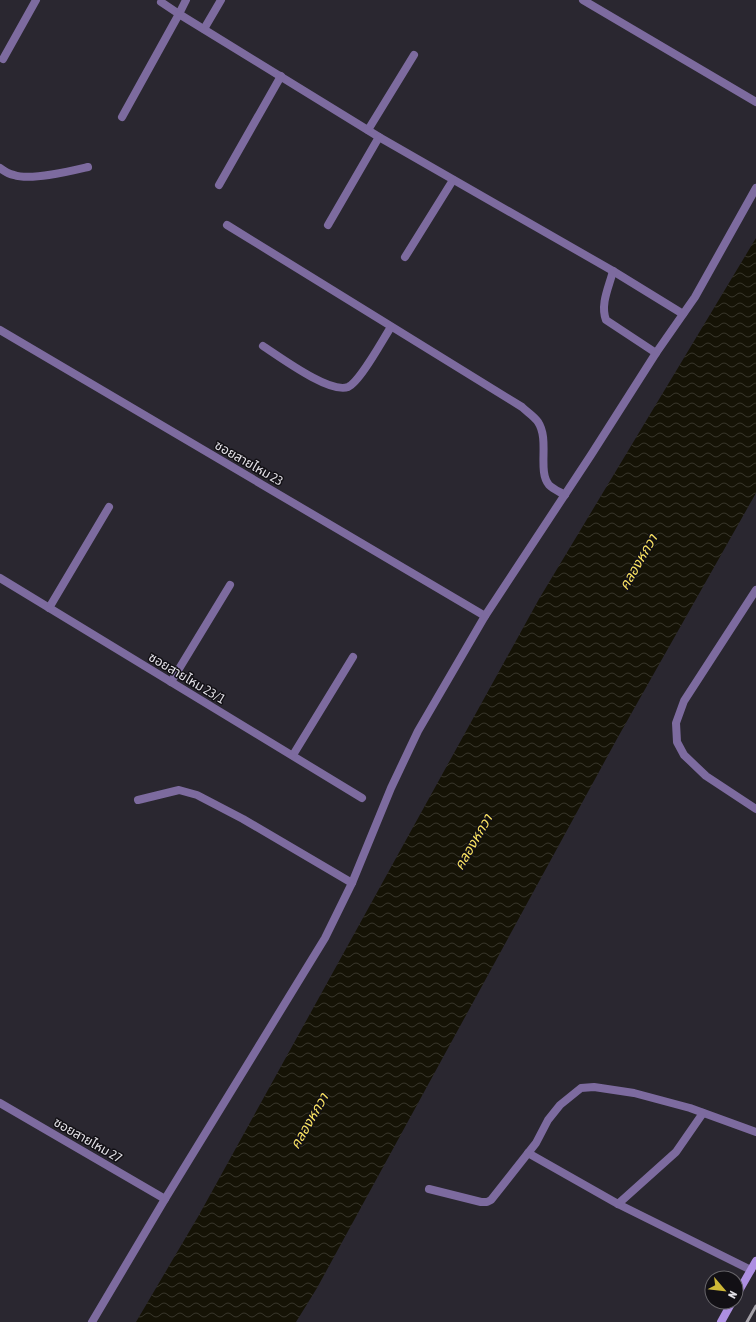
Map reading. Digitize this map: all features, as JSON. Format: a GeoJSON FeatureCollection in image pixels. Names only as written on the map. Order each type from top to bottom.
{"type":"FeatureCollection","features":[{"type":"Feature","properties":{"kind":"main road"},"geometry":{"type":"LineString","coordinates":[[744,1281],[756,1261]]}},
{"type":"Feature","properties":{"kind":"main road"},"geometry":{"type":"LineString","coordinates":[[721,1322],[728,1310]]}},
{"type":"Feature","properties":{"kind":"street"},"geometry":{"type":"LineString","coordinates":[[3,59],[36,0]]}},
{"type":"Feature","properties":{"kind":"street"},"geometry":{"type":"LineString","coordinates":[[122,117],[186,0]]}},
{"type":"Feature","properties":{"kind":"street"},"geometry":{"type":"LineString","coordinates":[[204,29],[221,0]]}},
{"type":"Feature","properties":{"kind":"street"},"geometry":{"type":"LineString","coordinates":[[583,0],[756,102]]}},
{"type":"Feature","properties":{"kind":"street"},"geometry":{"type":"LineString","coordinates":[[161,2],[379,137],[613,271],[683,314]]}},
{"type":"Feature","properties":{"kind":"street"},"geometry":{"type":"LineString","coordinates":[[368,130],[414,55]]}},
{"type":"Feature","properties":{"kind":"street"},"geometry":{"type":"LineString","coordinates":[[219,185],[281,76]]}},
{"type":"Feature","properties":{"kind":"street"},"geometry":{"type":"LineString","coordinates":[[328,225],[379,137]]}},
{"type":"Feature","properties":{"kind":"street"},"geometry":{"type":"LineString","coordinates":[[0,168],[14,176],[22,176],[62,173],[88,167]]}},
{"type":"Feature","properties":{"kind":"street"},"geometry":{"type":"LineString","coordinates":[[406,257],[453,180]]}},
{"type":"Feature","properties":{"kind":"street"},"geometry":{"type":"LineString","coordinates":[[92,1322],[165,1199],[325,938],[352,883],[391,788],[418,731],[485,616],[656,353],[695,297],[756,188]]}},
{"type":"Feature","properties":{"kind":"street"},"geometry":{"type":"LineString","coordinates":[[227,225],[522,407],[538,422],[543,434],[544,470],[546,480],[551,487],[565,495]]}},
{"type":"Feature","properties":{"kind":"street"},"geometry":{"type":"LineString","coordinates":[[613,271],[604,302],[606,320],[656,353]]}},
{"type":"Feature","properties":{"kind":"street"},"geometry":{"type":"LineString","coordinates":[[263,346],[324,384],[338,388],[349,387],[360,377],[391,326]]}},
{"type":"Feature","properties":{"kind":"street","name":"ซอยสายไหม 23"},"geometry":{"type":"LineString","coordinates":[[0,330],[485,616]]}},
{"type":"Feature","properties":{"kind":"street"},"geometry":{"type":"LineString","coordinates":[[49,608],[109,507]]}},
{"type":"Feature","properties":{"kind":"street","name":"ซอยสายไหม 23/1"},"geometry":{"type":"LineString","coordinates":[[0,578],[362,798]]}},
{"type":"Feature","properties":{"kind":"street"},"geometry":{"type":"LineString","coordinates":[[171,682],[230,585]]}},
{"type":"Feature","properties":{"kind":"street"},"geometry":{"type":"LineString","coordinates":[[756,590],[684,701],[676,723],[677,742],[684,756],[706,776],[756,809]]}},
{"type":"Feature","properties":{"kind":"street"},"geometry":{"type":"LineString","coordinates":[[293,756],[353,657]]}},
{"type":"Feature","properties":{"kind":"street"},"geometry":{"type":"LineString","coordinates":[[138,800],[179,790],[197,795],[243,819],[352,883]]}},
{"type":"Feature","properties":{"kind":"street"},"geometry":{"type":"LineString","coordinates":[[429,1189],[481,1202],[491,1200],[536,1143],[548,1120],[560,1105],[580,1088],[594,1087],[634,1094],[690,1108],[756,1132]]}},
{"type":"Feature","properties":{"kind":"street","name":"ซอยสายไหม 27"},"geometry":{"type":"LineString","coordinates":[[0,1103],[165,1199]]}},
{"type":"Feature","properties":{"kind":"street"},"geometry":{"type":"LineString","coordinates":[[618,1204],[676,1152],[703,1113]]}},
{"type":"Feature","properties":{"kind":"street"},"geometry":{"type":"LineString","coordinates":[[528,1153],[618,1204],[750,1270]]}},
{"type":"Feature","properties":{"kind":"water","name":"คลองหกวา"},"geometry":{"type":"Polygon","coordinates":[[[756,238],[756,493],[618,737],[317,1288],[296,1322],[136,1322],[199,1215],[539,599],[756,238]]]}},
{"type":"Feature","properties":{"kind":"railway"},"geometry":{"type":"LineString","coordinates":[[747,1322],[756,1306]]}}]}
